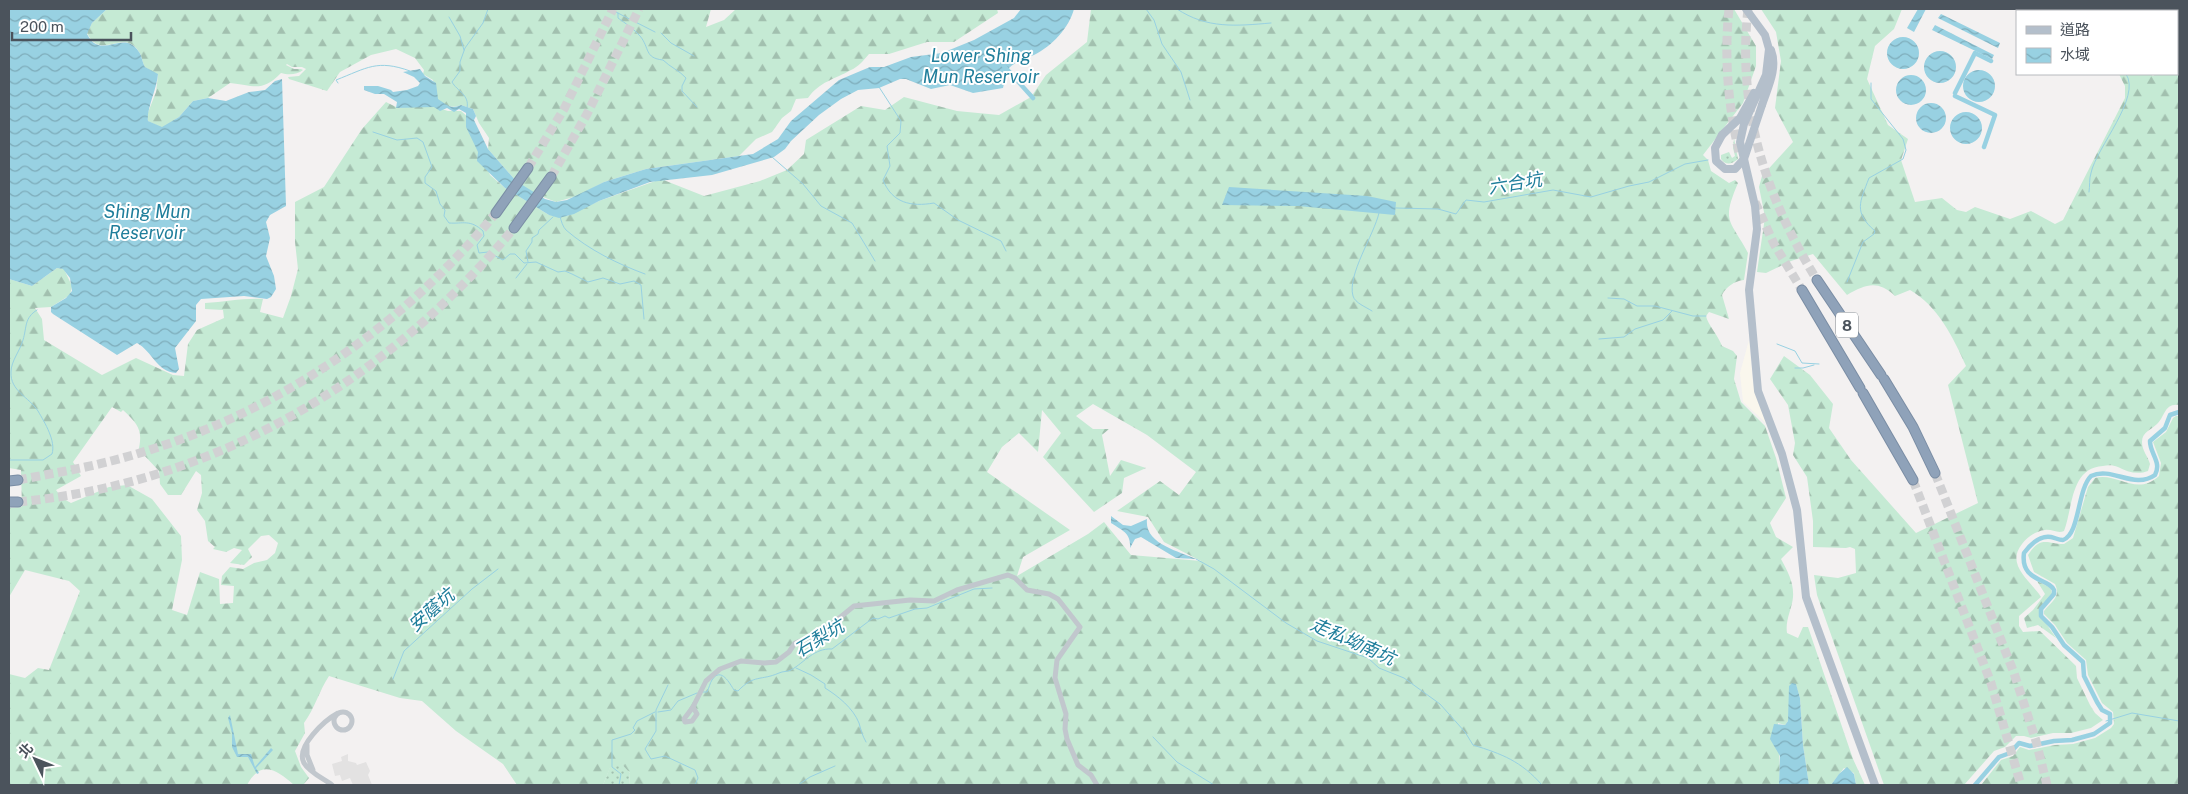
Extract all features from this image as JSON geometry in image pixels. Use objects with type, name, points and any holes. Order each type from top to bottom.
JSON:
[{"type":"highway","points":[[496,213],[528,168]]},
{"type":"highway","points":[[514,228],[551,177]]},
{"type":"highway","name":"8","points":[[1817,280],[1883,377],[1912,427],[1935,473]]},
{"type":"highway","name":"8","points":[[1802,290],[1913,480]]},
{"type":"main road","points":[[1746,9],[1765,35],[1774,59],[1774,66],[1744,159],[1735,169],[1725,169],[1716,161],[1716,148],[1722,135],[1740,118],[1766,75]]},
{"type":"main road","points":[[1768,42],[1769,60],[1766,75],[1744,124],[1740,142],[1755,206],[1757,228],[1749,290],[1758,391],[1782,454],[1797,510],[1806,597],[1875,785]]},
{"type":"street","points":[[693,707],[706,681],[720,669],[741,661],[776,662],[789,652],[795,643],[821,633],[854,606],[910,600],[934,601],[955,590],[1008,574],[1027,590],[1049,594],[1058,599],[1080,627],[1057,660],[1055,678],[1066,714],[1065,728],[1078,765],[1091,775],[1097,785]]},
{"type":"street","points":[[321,726],[328,724],[341,730],[347,729],[352,722],[351,716],[347,713],[338,714],[321,726],[303,751],[303,760],[307,766],[332,785]]},
{"type":"street","points":[[336,727],[334,721],[338,714]]},
{"type":"shaded area","points":[[1749,340],[1753,384],[1767,424],[1743,402],[1740,373]]},
{"type":"shaded area","points":[[348,754],[348,761],[357,765],[366,762],[370,771],[368,775],[372,785],[353,785],[350,778],[342,781],[340,775],[335,776],[332,764],[342,761],[341,757]]},
{"type":"green space","points":[[107,9],[711,9],[706,27],[724,20],[736,9],[997,9],[998,13],[954,42],[927,42],[889,54],[869,54],[856,67],[822,84],[808,98],[796,99],[791,111],[782,118],[772,132],[756,139],[739,156],[646,169],[604,182],[577,196],[556,202],[533,193],[516,181],[488,149],[489,138],[479,123],[473,109],[461,105],[449,106],[437,102],[433,80],[423,74],[424,70],[415,58],[396,49],[371,55],[340,72],[327,91],[289,79],[288,77],[299,76],[306,69],[292,67],[287,64],[294,69],[303,70],[292,74],[281,73],[263,85],[251,86],[230,83],[208,98],[193,101],[179,117],[162,128],[148,121],[147,115],[156,92],[158,75],[145,67],[140,54],[133,45],[120,43],[99,45],[87,33],[92,23]]},
{"type":"green space","points":[[1091,9],[1734,9],[1756,46],[1756,66],[1743,103],[1703,155],[1708,160],[1711,171],[1729,183],[1735,180],[1738,183],[1729,214],[1732,226],[1748,253],[1744,280],[1731,285],[1722,295],[1729,319],[1709,312],[1706,316],[1722,346],[1733,351],[1737,356],[1734,379],[1741,402],[1765,426],[1776,458],[1786,498],[1770,523],[1776,537],[1793,547],[1781,559],[1793,587],[1787,633],[1798,638],[1803,627],[1808,627],[1853,759],[1865,785],[1856,785],[1854,773],[1844,768],[1831,785],[1809,785],[1803,745],[1800,698],[1796,685],[1788,721],[1785,725],[1778,723],[1779,785],[629,785],[630,773],[619,761],[610,768],[603,785],[517,785],[503,764],[456,731],[422,701],[400,698],[329,676],[304,723],[305,733],[295,751],[301,767],[309,778],[303,785],[294,785],[275,772],[264,770],[252,777],[247,785],[9,785],[9,674],[25,678],[38,668],[49,670],[80,591],[69,581],[25,570],[9,597],[9,508],[22,507],[21,470],[9,468],[9,279],[32,286],[57,268],[64,269],[72,286],[70,295],[51,307],[35,308],[42,319],[44,340],[102,375],[136,358],[173,375],[184,376],[188,344],[197,330],[224,318],[223,310],[205,309],[205,303],[263,299],[260,312],[283,318],[298,269],[295,242],[295,202],[324,187],[362,129],[386,102],[398,108],[426,104],[448,111],[461,111],[468,117],[490,175],[505,188],[549,215],[567,216],[599,201],[661,179],[704,196],[760,181],[787,170],[804,154],[806,140],[861,106],[885,110],[904,97],[957,111],[999,115],[1031,97],[1046,75],[1087,42]],"holes":[[[1093,404],[1147,435],[1196,472],[1179,495],[1160,481],[1117,511],[1148,517],[1164,542],[1201,561],[1131,555],[1104,522],[1088,534],[1017,576],[1023,557],[1070,530],[987,472],[1002,447],[1019,433],[1038,452],[1042,410],[1061,433],[1043,457],[1094,512],[1122,493],[1124,478],[1146,468],[1121,460],[1110,476],[1102,435],[1109,429],[1093,429],[1076,416]],[[112,407],[121,412],[123,410],[137,425],[140,434],[138,453],[143,454],[159,471],[160,484],[168,495],[181,495],[196,471],[201,475],[202,493],[197,510],[205,521],[208,541],[215,547],[213,549],[226,552],[234,548],[242,550],[230,563],[244,565],[252,557],[248,549],[261,536],[269,535],[278,543],[275,553],[267,560],[254,563],[243,569],[230,567],[222,576],[221,585],[234,586],[233,603],[220,604],[219,579],[200,572],[187,615],[172,610],[182,560],[181,536],[152,499],[127,485],[109,487],[71,503],[62,498],[56,490],[81,476],[73,462]]]},
{"type":"green space","points":[[1761,9],[1902,9],[1894,29],[1875,46],[1867,79],[1888,125],[1908,139],[1901,160],[1915,202],[1942,198],[1957,210],[1966,212],[1975,207],[2010,219],[2031,211],[2055,224],[2063,220],[2125,98],[2125,86],[2120,75],[2178,75],[2179,68],[2179,405],[2170,406],[2160,421],[2142,439],[2142,445],[2150,464],[2148,471],[2133,472],[2110,465],[2092,468],[2084,474],[2074,491],[2064,531],[2045,530],[2032,535],[2022,544],[2016,559],[2021,572],[2041,597],[2019,616],[2019,626],[2023,632],[2040,631],[2076,666],[2077,678],[2090,705],[2103,720],[2091,728],[2071,733],[2053,733],[2031,738],[2016,736],[2005,747],[1994,751],[1964,785],[1884,785],[1817,595],[1814,575],[1838,578],[1856,573],[1855,549],[1850,547],[1813,547],[1813,521],[1807,477],[1793,455],[1795,443],[1788,405],[1770,379],[1784,356],[1810,375],[1833,404],[1829,428],[1851,460],[1916,533],[1978,503],[1948,385],[1966,366],[1950,333],[1937,313],[1910,290],[1895,296],[1883,288],[1872,285],[1860,288],[1847,295],[1813,254],[1791,261],[1766,273],[1757,272],[1765,217],[1759,187],[1762,176],[1793,142],[1775,108],[1781,61],[1776,32]]},
{"type":"green space","points":[[1734,138],[1738,159],[1727,163],[1721,159],[1721,155],[1729,152],[1732,158],[1735,156],[1733,148]]},
{"type":"green space","points":[[2176,416],[2179,416],[2179,785],[1981,785],[2001,760],[2013,756],[2020,747],[2029,750],[2073,744],[2095,738],[2114,724],[2113,712],[2102,703],[2088,675],[2086,660],[2067,643],[2055,625],[2044,614],[2044,611],[2056,596],[2057,588],[2055,584],[2034,572],[2028,555],[2041,543],[2064,544],[2073,538],[2088,487],[2095,478],[2111,478],[2127,483],[2143,484],[2151,482],[2159,476],[2161,463],[2153,442],[2166,432]]},
{"type":"green space","points":[[2037,581],[2051,588],[2052,594],[2040,608],[2039,613],[2056,638],[2038,625],[2027,628],[2024,618],[2033,610],[2045,594]]},
{"type":"green space","points":[[619,760],[630,773],[629,785],[603,785],[610,767]]},
{"type":"water","name":"Shing Mun Reservoir","points":[[9,9],[107,9],[92,23],[87,34],[93,42],[99,45],[127,43],[133,45],[140,54],[145,67],[158,74],[148,121],[162,127],[179,117],[193,101],[208,98],[226,101],[249,92],[265,90],[275,81],[282,79],[286,206],[270,215],[266,222],[270,238],[266,256],[274,276],[276,289],[271,297],[267,299],[244,296],[201,299],[196,305],[196,321],[175,348],[179,369],[176,373],[164,369],[137,343],[117,355],[53,314],[51,307],[66,298],[72,291],[70,278],[63,269],[57,268],[32,286],[9,279]]},
{"type":"water","name":"Lower Shing Mun Reservoir","points":[[1021,9],[1074,9],[1064,30],[1053,42],[1007,70],[1003,88],[973,93],[950,85],[931,89],[906,79],[900,79],[879,88],[858,90],[841,99],[819,115],[785,149],[774,157],[712,175],[650,182],[599,201],[574,214],[559,218],[549,215],[505,188],[477,161],[478,152],[466,127],[466,113],[459,109],[454,112],[447,108],[440,111],[434,107],[396,108],[397,102],[384,94],[375,94],[364,90],[364,86],[378,86],[393,92],[418,86],[420,83],[414,77],[403,72],[420,69],[425,76],[436,83],[438,99],[451,107],[461,105],[473,109],[476,116],[474,120],[488,149],[516,181],[545,199],[556,202],[567,200],[604,182],[646,169],[753,154],[778,139],[791,121],[839,80],[870,67],[884,67],[911,57],[942,53],[974,40],[1014,18]]},
{"type":"water","points":[[1918,9],[1926,9],[1914,32],[1907,28]]},
{"type":"water","points":[[1941,14],[2000,43],[1998,48],[1938,18]]},
{"type":"water","points":[[1935,25],[1994,55],[1992,59],[1932,30]]},
{"type":"water","points":[[1903,37],[1914,42],[1919,53],[1914,64],[1903,69],[1892,64],[1887,53],[1892,42]]},
{"type":"water","points":[[1940,51],[1951,56],[1956,67],[1951,78],[1940,83],[1929,78],[1924,67],[1929,56]]},
{"type":"water","points":[[1979,70],[1990,75],[1995,86],[1990,97],[1979,102],[1968,97],[1963,86],[1968,75]]},
{"type":"water","points":[[1911,75],[1922,79],[1926,90],[1922,101],[1911,105],[1900,101],[1896,90],[1900,79]]},
{"type":"water","points":[[1931,103],[1942,107],[1946,118],[1942,129],[1931,133],[1920,129],[1916,118],[1920,107]]},
{"type":"water","points":[[1966,112],[1977,117],[1982,128],[1977,139],[1966,144],[1955,139],[1950,128],[1955,117]]},
{"type":"water","points":[[1229,187],[1367,196],[1396,202],[1395,215],[1298,206],[1222,205]]},
{"type":"water","points":[[1111,516],[1123,525],[1131,526],[1147,519],[1151,535],[1157,541],[1196,559],[1176,558],[1141,537],[1135,539],[1130,548],[1128,536],[1123,530],[1111,523]]},
{"type":"water","points":[[1792,683],[1796,684],[1800,698],[1803,745],[1809,785],[1779,785],[1780,756],[1770,739],[1774,724],[1785,725],[1788,721],[1789,686]]},
{"type":"water","points":[[230,715],[238,754],[251,754],[255,767],[271,748],[273,750],[256,768],[259,773],[257,774],[248,757],[237,757],[232,747],[232,733],[228,718]]},
{"type":"water","points":[[1847,767],[1854,774],[1856,785],[1831,785],[1839,774]]},
{"type":"waterway","points":[[467,108],[465,96],[452,82],[460,71],[460,62],[465,48],[483,23],[488,9]]},
{"type":"waterway","points":[[610,9],[655,32]]},
{"type":"waterway","points":[[1146,9],[1154,20],[1162,44],[1181,72],[1190,100]]},
{"type":"waterway","points":[[1177,9],[1199,20],[1222,25],[1271,23]]},
{"type":"waterway","points":[[618,13],[618,18],[640,36],[650,55],[663,60],[686,78],[682,91],[697,107]]},
{"type":"waterway","points":[[449,17],[460,36],[464,50]]},
{"type":"waterway","points":[[661,33],[671,43],[694,56]]},
{"type":"waterway","points":[[1955,93],[1975,53],[1991,61]]},
{"type":"waterway","points":[[338,83],[336,80],[372,66],[399,67],[410,71]]},
{"type":"waterway","points":[[1004,66],[1033,98]]},
{"type":"waterway","points":[[2089,192],[2090,175],[2128,96],[2129,84],[2126,75]]},
{"type":"waterway","points":[[1847,282],[1863,242],[1874,234],[1875,231],[1864,218],[1860,206],[1869,178],[1903,159],[1906,150],[1903,139],[1871,99],[1871,83]]},
{"type":"waterway","points":[[879,87],[901,121],[900,133],[887,146],[890,166],[883,180],[887,188],[903,202],[910,204],[934,203],[958,220],[1001,241],[1006,251]]},
{"type":"waterway","points":[[1955,96],[1995,115],[1984,147]]},
{"type":"waterway","points":[[373,132],[397,140],[417,138],[423,142],[432,167],[425,177],[425,183],[436,191],[440,204],[445,210],[444,216],[449,223],[470,223],[483,231],[484,236],[477,245],[479,253],[488,252],[503,260],[510,254],[515,254],[524,263],[536,262],[558,272],[565,271],[588,282],[603,278],[620,284],[634,281],[641,285],[644,319]]},
{"type":"waterway","points":[[772,157],[803,184],[821,206],[852,223],[875,261]]},
{"type":"waterway","name":"六合坑","points":[[1396,208],[1438,209],[1456,214],[1466,200],[1484,202],[1553,190],[1591,197],[1649,182],[1685,164],[1708,160]]},
{"type":"waterway","points":[[1372,311],[1356,301],[1353,296],[1352,287],[1357,266],[1379,213]]},
{"type":"waterway","points":[[560,216],[566,230],[584,244],[614,261],[645,274]]},
{"type":"waterway","points":[[528,262],[526,251],[532,242],[532,238],[553,217]]},
{"type":"waterway","points":[[516,278],[527,264]]},
{"type":"waterway","points":[[1608,298],[1624,299],[1637,306],[1655,306],[1693,316],[1706,316]]},
{"type":"waterway","points":[[9,460],[43,460],[52,454],[53,449],[44,421],[34,406],[17,389],[11,372],[12,364],[22,344],[28,320],[37,310]]},
{"type":"waterway","points":[[1599,339],[1624,337],[1635,329],[1663,320],[1672,311]]},
{"type":"waterway","points":[[1777,344],[1795,351],[1802,363],[1819,364]]},
{"type":"waterway","points":[[1795,368],[1814,365]]},
{"type":"waterway","points":[[1975,785],[1999,757],[2010,753],[2019,743],[2030,746],[2054,741],[2072,740],[2094,734],[2110,723],[2110,714],[2102,710],[2084,676],[2083,662],[2064,645],[2052,627],[2041,616],[2041,609],[2054,594],[2054,590],[2047,583],[2030,574],[2026,569],[2024,553],[2039,539],[2051,537],[2063,540],[2069,536],[2076,521],[2083,491],[2091,476],[2107,474],[2139,480],[2155,475],[2157,466],[2150,441],[2165,428],[2170,415],[2179,412]]},
{"type":"waterway","name":"走私坳南坑","points":[[1196,559],[1214,569],[1286,623],[1317,641],[1368,658],[1379,668],[1404,678],[1440,704],[1465,732],[1473,745],[1519,764],[1542,785]]},
{"type":"waterway","name":"安蔭坑","points":[[393,679],[404,651],[472,589],[498,569]]},
{"type":"waterway","name":"石梨坑","points":[[703,692],[707,692],[715,676],[722,675],[734,690],[738,691],[753,680],[791,670],[815,653],[832,649],[873,618],[878,619],[885,616],[889,618],[915,609],[927,608],[974,589],[992,588]]},
{"type":"waterway","points":[[796,668],[825,684],[825,688],[849,707],[859,723],[866,742]]},
{"type":"waterway","points":[[668,685],[656,710],[656,731],[645,749],[651,759],[665,756],[695,770],[698,778],[695,785]]},
{"type":"waterway","points":[[658,712],[671,710],[678,701],[697,693]]},
{"type":"waterway","points":[[619,785],[621,774],[612,767],[612,740],[631,734],[635,730],[633,728],[637,721],[655,712]]},
{"type":"waterway","points":[[2106,721],[2132,713],[2179,721]]},
{"type":"waterway","points":[[1153,737],[1177,762],[1214,785]]},
{"type":"waterway","points":[[798,785],[810,777],[835,766]]},
{"type":"tunnel","points":[[528,168],[564,109],[613,9]]},
{"type":"tunnel","points":[[551,177],[587,114],[639,9]]},
{"type":"tunnel","points":[[1729,9],[1728,81],[1732,117],[1739,152]]},
{"type":"tunnel","points":[[1748,9],[1747,81],[1751,116],[1759,150],[1769,183],[1783,216],[1817,280]]},
{"type":"tunnel","points":[[1755,202],[1774,244],[1802,290]]},
{"type":"tunnel","points":[[18,480],[99,464],[167,444],[222,423],[274,397],[323,368],[371,334],[415,297],[457,257],[496,213]]},
{"type":"tunnel","points":[[18,502],[91,491],[162,473],[229,447],[293,415],[354,376],[411,332],[465,283],[514,228]]},
{"type":"tunnel","points":[[1935,473],[2014,673],[2036,741],[2047,785]]},
{"type":"tunnel","points":[[1913,480],[1991,683],[2021,785]]}]
